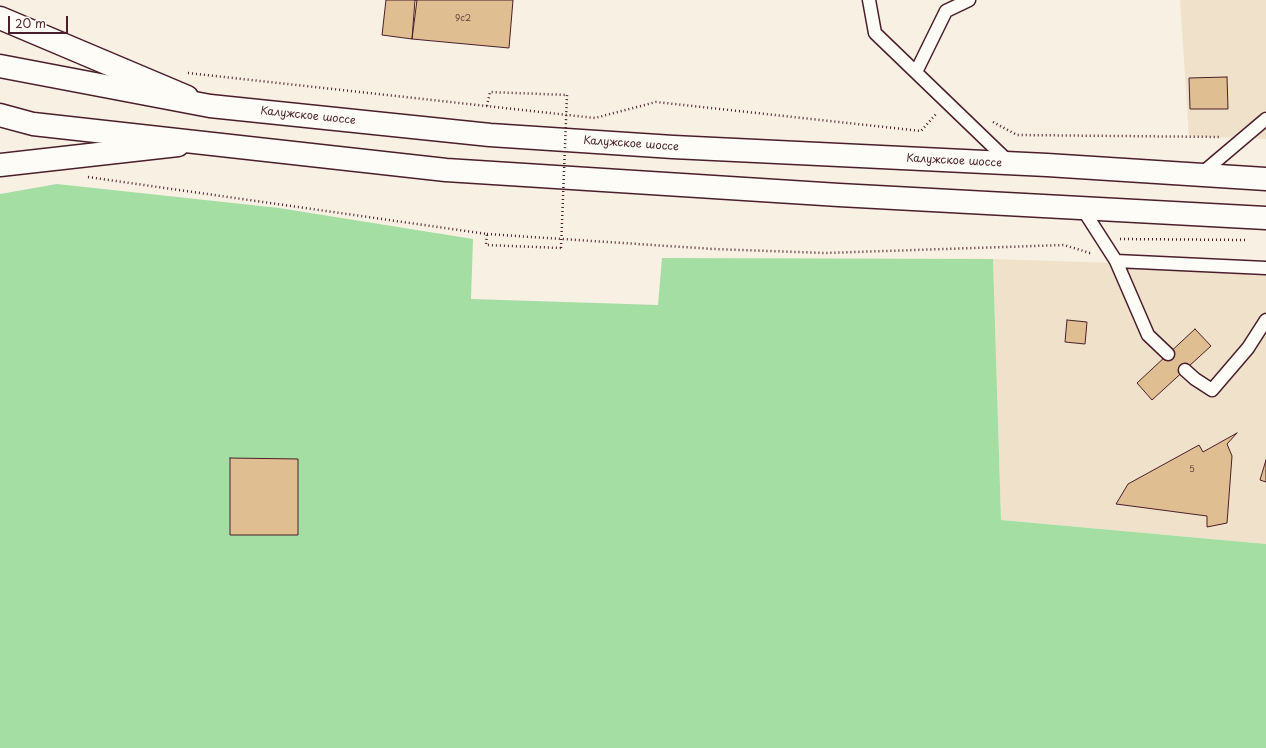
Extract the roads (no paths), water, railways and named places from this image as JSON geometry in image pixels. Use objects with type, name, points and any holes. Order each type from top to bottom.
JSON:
[{"type":"main road","points":[[0,18],[210,106]]},
{"type":"main road","name":"Калужское шоссе","points":[[0,66],[210,106],[490,135],[673,147],[1201,174],[1266,179]]},
{"type":"main road","points":[[0,115],[33,124],[446,170],[840,195],[1266,218]]},
{"type":"main road","points":[[0,165],[200,142]]},
{"type":"lane","points":[[870,0],[875,33],[1011,164]]},
{"type":"lane","points":[[916,72],[946,11],[969,0]]},
{"type":"lane","points":[[1201,174],[1266,119]]},
{"type":"lane","points":[[1082,208],[1116,261],[1148,335],[1168,354]]},
{"type":"lane","points":[[1116,261],[1266,268]]},
{"type":"lane","points":[[1185,370],[1195,379],[1212,390],[1248,348],[1266,320]]}]
